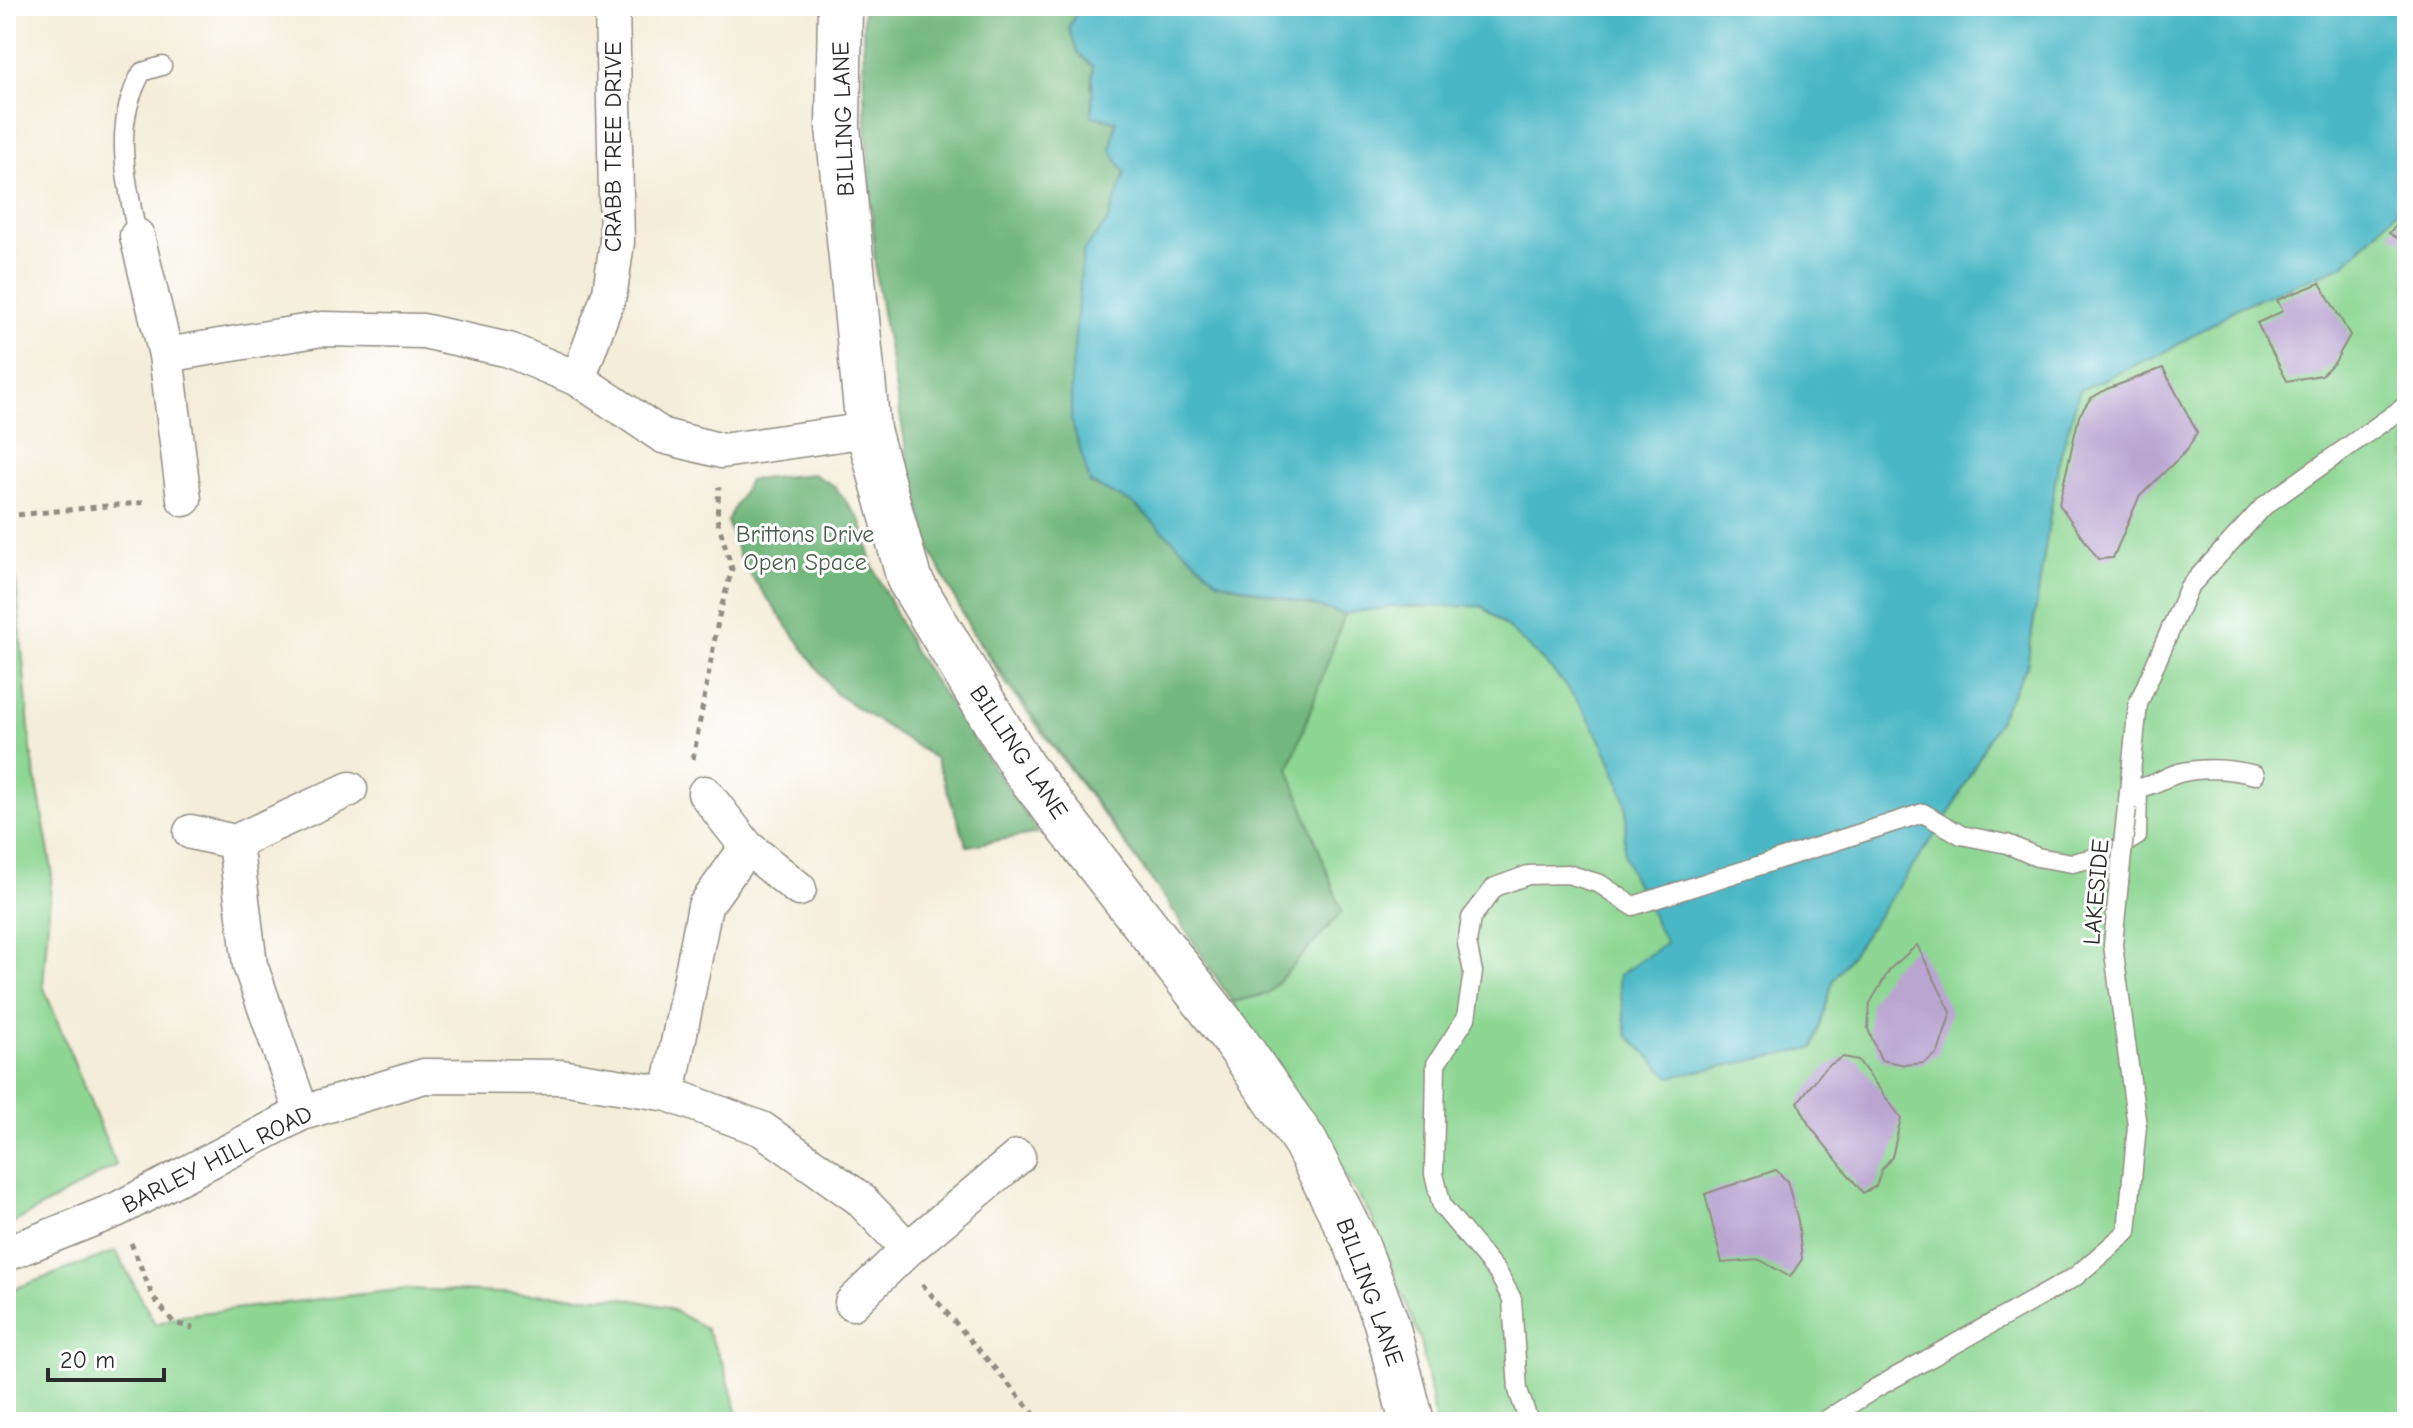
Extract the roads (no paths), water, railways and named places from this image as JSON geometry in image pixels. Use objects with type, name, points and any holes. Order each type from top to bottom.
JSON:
[{"type":"street","name":"CRABB TREE DRIVE","points":[[578,379],[610,292],[617,242],[612,6]]},
{"type":"street","name":"BILLING LANE","points":[[840,6],[838,127],[868,430],[909,579],[1023,768],[1234,1039],[1305,1142],[1356,1243],[1386,1322],[1412,1422]]},
{"type":"street","points":[[137,236],[166,355],[184,499]]},
{"type":"street","points":[[166,355],[322,329],[423,331],[509,350],[578,379],[663,436],[722,451],[868,430]]},
{"type":"street","points":[[191,832],[235,842],[350,789]]},
{"type":"street","points":[[705,793],[747,847],[799,889]]},
{"type":"street","points":[[235,842],[250,965],[302,1113]]},
{"type":"street","points":[[668,1094],[705,906],[747,847]]},
{"type":"street","name":"BARLEY HILL ROAD","points":[[6,1254],[118,1209],[302,1113],[424,1076],[561,1077],[668,1094],[762,1129],[859,1198],[908,1249]]},
{"type":"street","points":[[852,1303],[908,1249],[1018,1157]]},
{"type":"lane","points":[[137,236],[122,144],[129,95],[142,72],[162,66]]},
{"type":"lane","name":"LAKESIDE","points":[[1823,1422],[1876,1388],[2075,1277],[2127,1232],[2137,1126],[2113,945],[2138,704],[2189,587],[2264,506],[2407,405]]},
{"type":"lane","points":[[1529,1422],[1518,1390],[1512,1299],[1498,1273],[1442,1206],[1434,1174],[1436,1064],[1466,1018],[1473,972],[1467,943],[1471,918],[1495,887],[1528,875],[1568,874],[1600,884],[1633,906],[1923,813],[1961,835],[2007,844],[2037,857],[2072,863],[2107,855],[2137,836],[2138,788],[2160,784],[2179,773],[2228,768],[2255,775]]},
{"type":"water","points":[[1080,6],[2407,6],[2407,201],[2344,265],[2241,306],[2169,350],[2080,390],[2058,464],[2027,666],[1948,816],[1833,981],[1814,1048],[1670,1077],[1627,1035],[1618,976],[1666,943],[1626,860],[1625,800],[1601,740],[1570,691],[1551,670],[1482,606],[1390,607],[1345,614],[1218,581],[1134,504],[1090,483],[1071,419],[1071,382],[1083,251],[1108,221],[1125,173],[1111,150],[1116,121],[1092,116],[1093,67],[1077,51],[1069,27]]},
{"type":"park label","name":"Brittons Drive Open Space","points":[[805,548]]}]
